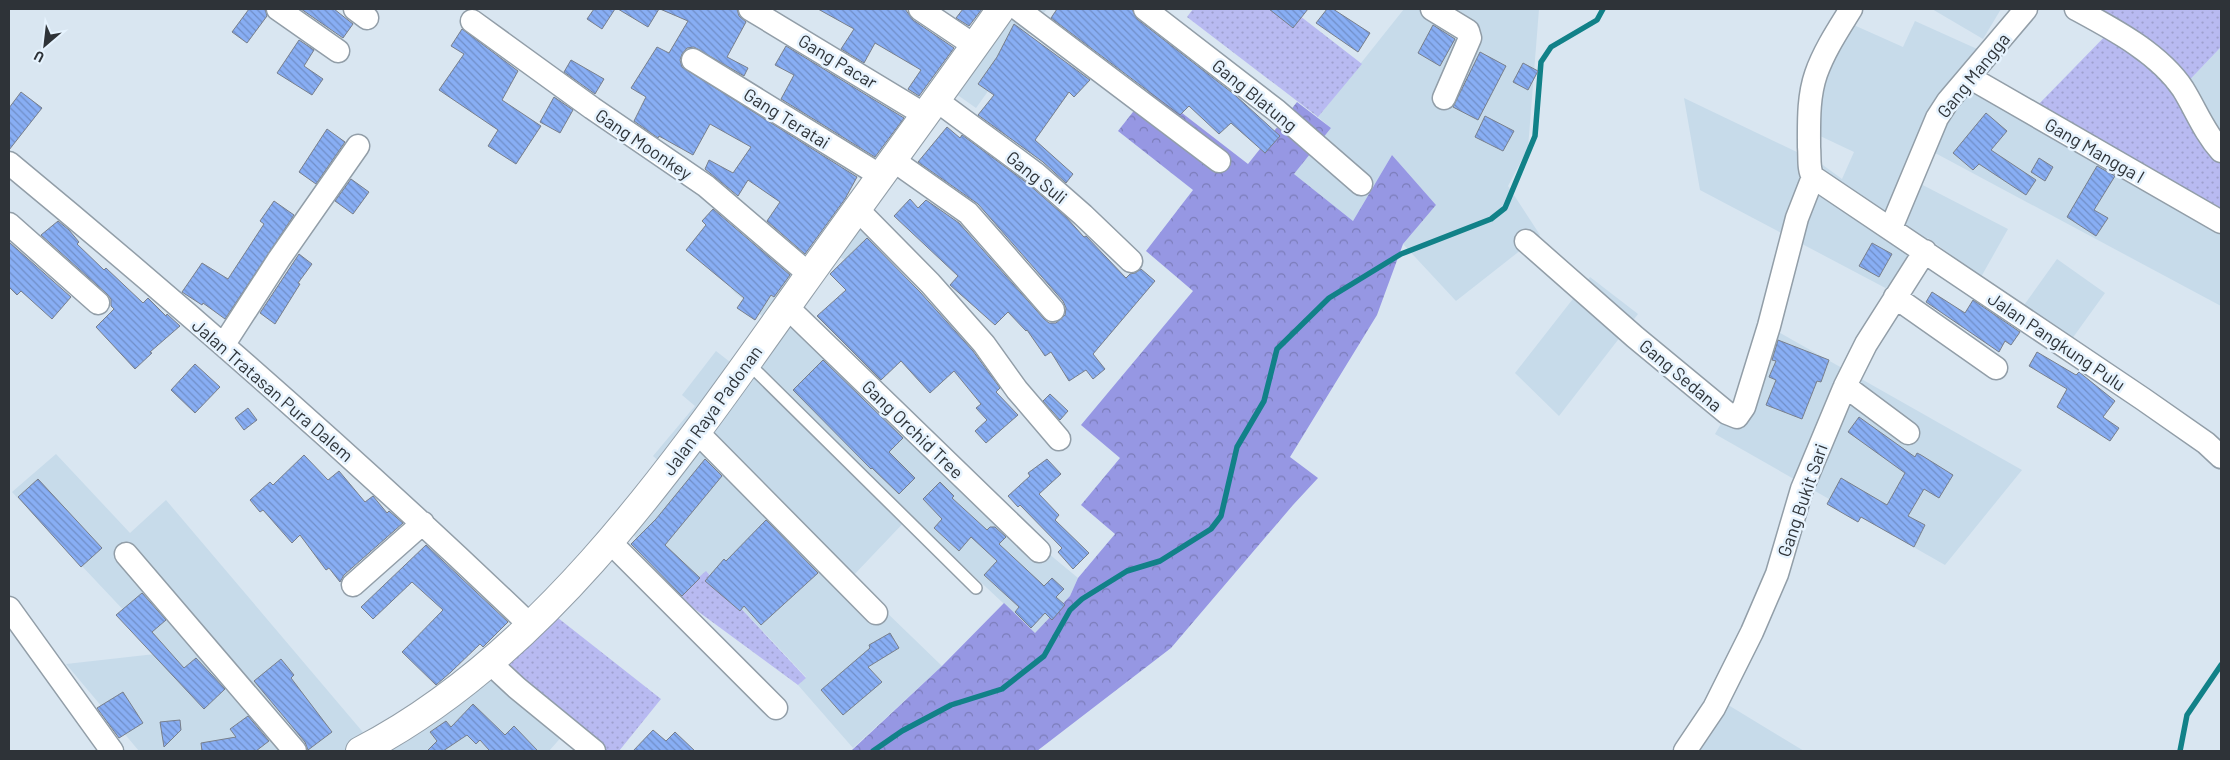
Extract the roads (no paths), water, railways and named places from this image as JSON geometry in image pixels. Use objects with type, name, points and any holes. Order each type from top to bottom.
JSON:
[{"type":"main road","name":"Jalan Raya Padonan","points":[[360,751],[438,706],[558,598],[609,541],[661,480],[697,432],[1001,9]]},
{"type":"street","points":[[278,9],[338,51]]},
{"type":"street","name":"Gang Pacar","points":[[750,9],[930,108]]},
{"type":"street","points":[[920,9],[975,46]]},
{"type":"street","points":[[1018,9],[1219,160]]},
{"type":"street","name":"Gang Blatung","points":[[1145,9],[1269,105],[1361,184]]},
{"type":"street","points":[[1432,9],[1470,34],[1470,38],[1444,98]]},
{"type":"street","points":[[1813,177],[1810,172],[1810,99],[1816,75],[1826,50],[1851,9]]},
{"type":"street","name":"Gang Mangga","points":[[1891,228],[1937,118],[1948,101],[2026,9]]},
{"type":"street","points":[[2076,9],[2102,23],[2144,52],[2168,72],[2182,89],[2204,128],[2221,151]]},
{"type":"street","name":"Gang Moonkey","points":[[472,21],[592,108],[706,186],[810,275]]},
{"type":"street","name":"Gang Teratai","points":[[693,60],[968,213],[1053,310]]},
{"type":"street","name":"Gang Mangga I","points":[[1969,77],[2221,222]]},
{"type":"street","name":"Gang Suli","points":[[930,108],[1036,173],[1131,261]]},
{"type":"street","points":[[224,344],[279,259],[358,146]]},
{"type":"street","name":"Jalan Tratasan Pura Dalem","points":[[9,163],[224,344],[423,522],[530,625]]},
{"type":"street","name":"Jalan Pangkung Pulu","points":[[1813,177],[2143,399],[2206,443],[2221,457]]},
{"type":"street","name":"Gang Sedana","points":[[1526,240],[1635,337],[1727,413],[1737,417],[1744,407],[1769,326],[1797,218],[1813,177]]},
{"type":"street","points":[[857,208],[930,283],[984,344],[1017,390],[1059,440]]},
{"type":"street","points":[[9,224],[98,303]]},
{"type":"street","name":"Gang Bukit Sari","points":[[1685,751],[1714,708],[1763,607],[1777,574],[1802,488],[1845,386],[1866,344],[1925,251]]},
{"type":"street","points":[[1895,297],[1996,368]]},
{"type":"street","name":"Gang Orchid Tree","points":[[787,307],[1039,551]]},
{"type":"street","points":[[1845,386],[1908,433]]},
{"type":"street","points":[[697,432],[876,613]]},
{"type":"street","points":[[354,585],[423,522]]},
{"type":"street","points":[[609,541],[776,708]]},
{"type":"street","points":[[126,554],[294,751]]},
{"type":"street","points":[[9,608],[112,751]]},
{"type":"street","points":[[489,662],[517,688],[594,751]]},
{"type":"lane","points":[[747,362],[976,588]]},
{"type":"waterway","points":[[873,751],[902,731],[951,705],[1002,689],[1044,656],[1070,610],[1082,599],[1127,571],[1160,561],[1211,529],[1221,516],[1237,447],[1264,401],[1277,349],[1329,298],[1401,254],[1491,219],[1505,208],[1535,136],[1541,62],[1551,47],[1597,20],[1603,9]]},
{"type":"waterway","points":[[2180,751],[2187,715],[2221,665]]}]
